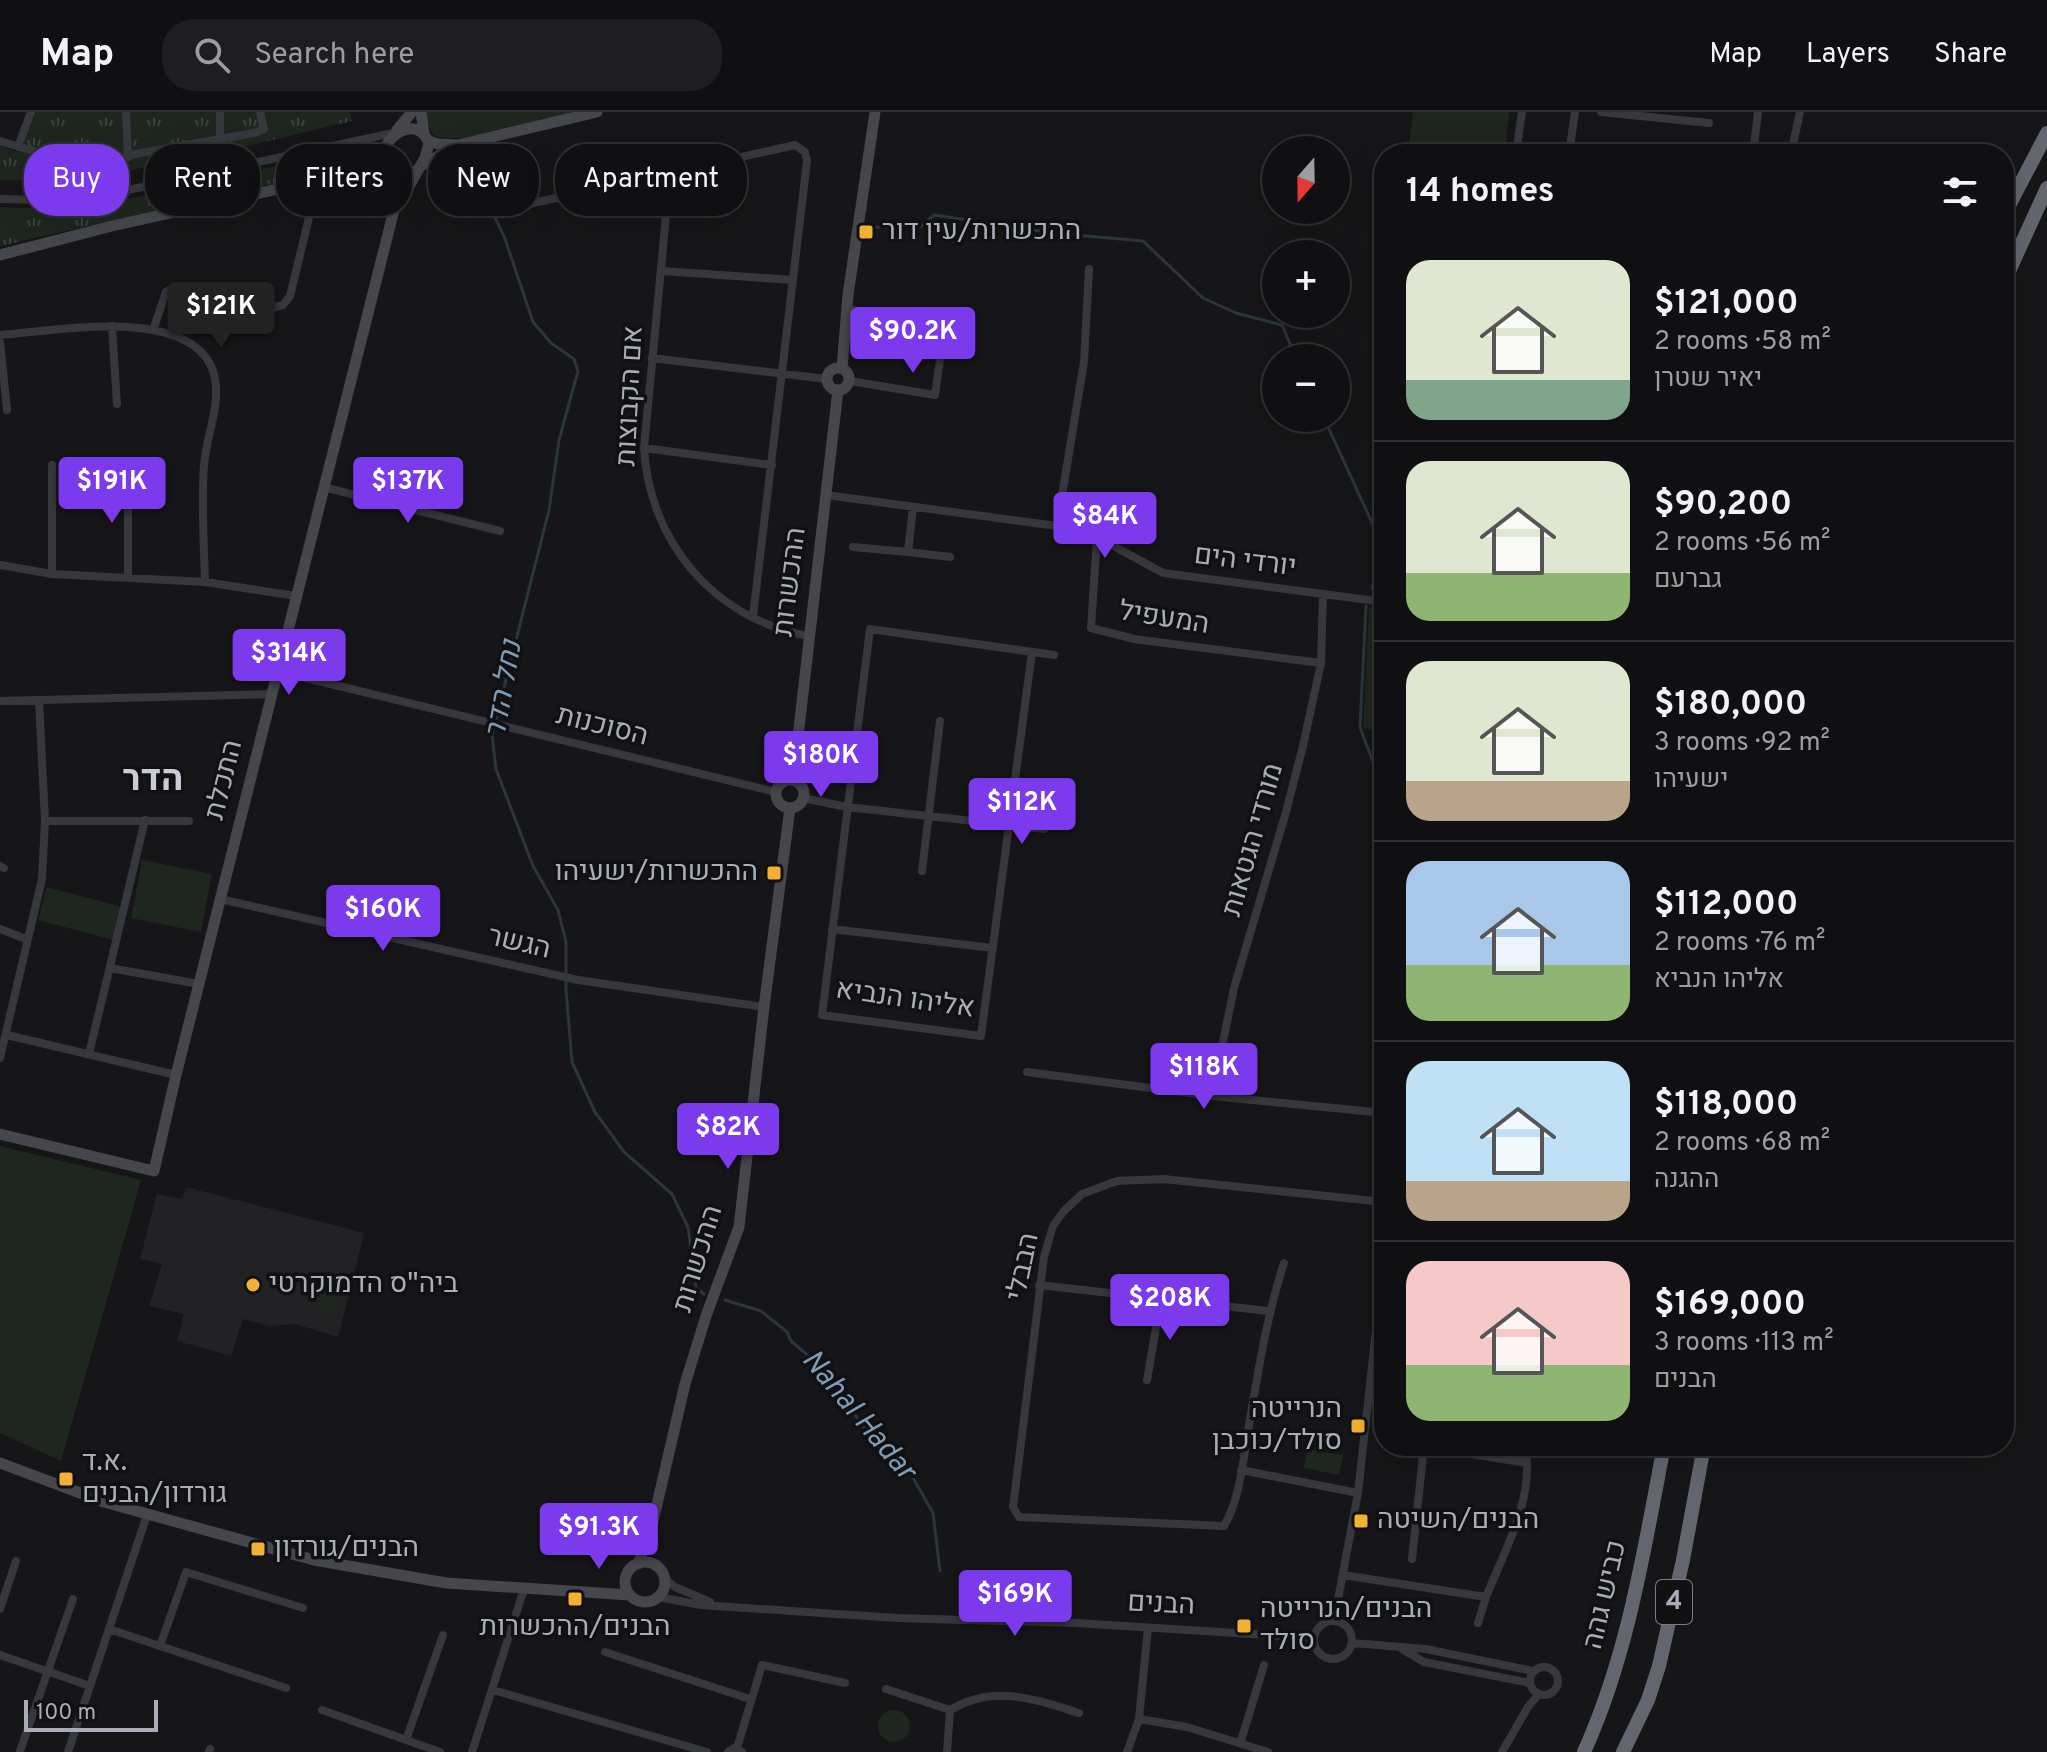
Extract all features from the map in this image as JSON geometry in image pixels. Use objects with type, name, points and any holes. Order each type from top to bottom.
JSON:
[{"type":"highway","points":[[2014,196],[2047,133]]},
{"type":"highway","points":[[2014,260],[2047,188]]},
{"type":"highway","name":"כביש גהה","points":[[1584,1752],[1597,1722],[1635,1596],[1662,1456]]},
{"type":"highway","name":"4","points":[[1623,1752],[1648,1700],[1659,1666],[1702,1456]]},
{"type":"street","points":[[18,147],[31,112]]},
{"type":"street","points":[[126,112],[127,144]]},
{"type":"street","points":[[220,112],[220,139]]},
{"type":"street","points":[[129,157],[254,133],[264,129],[260,112]]},
{"type":"street","points":[[388,144],[412,112]]},
{"type":"street","points":[[418,168],[427,153],[421,112]]},
{"type":"street","points":[[462,144],[597,112]]},
{"type":"street","points":[[842,368],[847,309],[875,112]]},
{"type":"street","points":[[1517,144],[1522,112]]},
{"type":"street","points":[[1570,144],[1575,112]]},
{"type":"street","points":[[1601,112],[1709,123]]},
{"type":"street","points":[[1754,144],[1758,112]]},
{"type":"street","points":[[1793,144],[1800,112]]},
{"type":"street","points":[[0,199],[44,200],[105,195],[414,128],[438,144]]},
{"type":"street","points":[[0,141],[24,148]]},
{"type":"street","points":[[346,143],[356,144]]},
{"type":"street","points":[[747,156],[795,145],[805,152],[807,161],[753,616]]},
{"type":"street","points":[[412,172],[428,162]]},
{"type":"street","name":"התכלת","points":[[412,179],[418,168]]},
{"type":"street","points":[[0,255],[112,226],[276,191]]},
{"type":"street","points":[[153,330],[166,292],[177,286],[275,307],[283,305],[290,296],[309,216]]},
{"type":"street","name":"התכלת","points":[[0,1134],[154,1171],[392,216]]},
{"type":"street","name":"אם הקבוצות","points":[[666,216],[644,448],[656,512],[679,554],[693,573],[714,592],[753,616],[790,633],[809,636]]},
{"type":"street","points":[[1057,526],[1084,362],[1089,269]]},
{"type":"street","points":[[662,271],[793,280]]},
{"type":"street","points":[[847,309],[945,325],[935,395],[850,381]]},
{"type":"street","points":[[112,326],[117,404]]},
{"type":"street","points":[[0,335],[112,326],[153,330],[187,339],[200,349],[215,376],[216,392],[204,465],[205,582]]},
{"type":"street","points":[[0,342],[7,410]]},
{"type":"street","points":[[652,358],[827,379]]},
{"type":"street","points":[[842,368],[849,374],[850,381],[845,388],[838,390],[829,386],[827,379],[833,369],[842,368]]},
{"type":"street","name":"ההכשרות","points":[[793,780],[838,390]]},
{"type":"street","points":[[644,448],[772,465]]},
{"type":"street","points":[[52,465],[52,574]]},
{"type":"street","points":[[128,473],[128,576]]},
{"type":"street","points":[[323,487],[500,531]]},
{"type":"street","name":"יורדי הים","points":[[826,495],[1057,526],[1097,537],[1163,573],[1374,601]]},
{"type":"street","points":[[908,552],[913,508]]},
{"type":"street","name":"המעפיל","points":[[1097,537],[1091,628],[1134,639],[1321,663]]},
{"type":"street","points":[[853,547],[950,557]]},
{"type":"street","points":[[0,565],[52,574],[205,582],[296,596]]},
{"type":"street","name":"מורדי הגטאות","points":[[1212,1096],[1234,988],[1286,812],[1321,663],[1323,594]]},
{"type":"street","name":"אליהו הנביא","points":[[870,629],[1032,652],[981,1036],[822,1015],[870,629]]},
{"type":"street","points":[[1032,652],[1054,655]]},
{"type":"street","name":"הסוכנות","points":[[277,671],[776,792]]},
{"type":"street","points":[[0,701],[271,694]]},
{"type":"street","points":[[0,1058],[40,889],[45,821],[39,700]]},
{"type":"street","points":[[922,871],[940,721]]},
{"type":"street","points":[[793,780],[803,789],[803,798],[799,805],[790,808],[781,805],[776,792],[780,784],[793,780]]},
{"type":"street","points":[[803,798],[847,807],[1044,829]]},
{"type":"street","name":"ההכשרות","points":[[638,1564],[651,1530],[685,1384],[739,1227],[790,808]]},
{"type":"street","points":[[89,1054],[145,820]]},
{"type":"street","points":[[45,821],[189,821]]},
{"type":"street","name":"הגשר","points":[[220,899],[578,980],[764,1007]]},
{"type":"street","points":[[0,929],[26,939]]},
{"type":"street","points":[[832,929],[993,948]]},
{"type":"street","points":[[110,968],[199,984]]},
{"type":"street","points":[[7,1035],[176,1075]]},
{"type":"street","points":[[1027,1072],[1212,1096],[1374,1112]]},
{"type":"street","name":"הבבלי","points":[[1241,1470],[1230,1516],[1224,1526],[1019,1517],[1013,1507],[1039,1285],[1053,1226],[1082,1194],[1117,1181],[1163,1179],[1374,1201]]},
{"type":"street","points":[[1284,1263],[1268,1311],[1241,1470],[1358,1493]]},
{"type":"street","points":[[1039,1285],[1268,1311]]},
{"type":"street","points":[[1147,1380],[1161,1299]]},
{"type":"street","points":[[1334,1621],[1358,1493],[1374,1355]]},
{"type":"street","points":[[1412,1559],[1423,1456]]},
{"type":"street","points":[[1485,1456],[1527,1463]]},
{"type":"street","points":[[1478,1623],[1520,1513],[1528,1477],[1526,1456]]},
{"type":"street","points":[[0,1463],[104,1502],[314,1560],[446,1583],[630,1595],[642,1602],[658,1597],[664,1589],[665,1579],[655,1565],[638,1564],[630,1570],[626,1579],[630,1595]]},
{"type":"street","points":[[68,1752],[147,1515]]},
{"type":"street","name":"ההכשרות","points":[[651,1530],[655,1565]]},
{"type":"street","points":[[0,1609],[16,1561]]},
{"type":"street","points":[[160,1646],[186,1572],[303,1608]]},
{"type":"street","points":[[1343,1575],[1486,1597]]},
{"type":"street","points":[[583,1593],[626,1579]]},
{"type":"street","name":"הבנים","points":[[665,1579],[691,1595],[718,1605]]},
{"type":"street","points":[[472,1752],[524,1589]]},
{"type":"street","name":"הבנים","points":[[658,1597],[718,1605],[882,1617],[1314,1638]]},
{"type":"street","points":[[20,1751],[73,1599]]},
{"type":"street","points":[[1334,1621],[1350,1630],[1352,1643],[1346,1654],[1334,1659],[1321,1655],[1314,1638],[1318,1627],[1334,1621]]},
{"type":"street","points":[[1127,1752],[1139,1719],[1148,1628]]},
{"type":"street","points":[[109,1629],[286,1688]]},
{"type":"street","points":[[406,1740],[443,1635]]},
{"type":"street","points":[[1352,1643],[1426,1649],[1533,1671],[1542,1666],[1551,1668],[1559,1680],[1553,1692],[1539,1694],[1502,1752]]},
{"type":"street","points":[[1402,1649],[1424,1662],[1530,1683],[1539,1694]]},
{"type":"street","points":[[605,1652],[750,1699]]},
{"type":"street","points":[[0,1655],[90,1686]]},
{"type":"street","points":[[736,1751],[762,1665],[845,1683]]},
{"type":"street","points":[[1241,1741],[1264,1665]]},
{"type":"street","points":[[1530,1683],[1533,1671]]},
{"type":"street","points":[[886,1689],[950,1710],[968,1699],[984,1695],[1030,1697],[1079,1713]]},
{"type":"street","points":[[493,1690],[707,1752]]},
{"type":"street","points":[[322,1710],[440,1752]]},
{"type":"street","points":[[947,1752],[950,1710]]},
{"type":"street","points":[[1139,1719],[1187,1727],[1241,1741],[1268,1752]]},
{"type":"shaded area","name":"ביה\"ס הדמוקרטי","points":[[186,1187],[364,1233],[338,1337],[295,1324],[271,1326],[243,1319],[231,1356],[177,1341],[184,1314],[149,1306],[162,1264],[140,1259],[157,1194],[182,1199]]},
{"type":"green space","points":[[36,112],[350,112],[352,121],[255,144],[145,144],[145,168],[129,171],[129,144],[24,144],[24,179],[0,180],[0,146],[20,153]]},
{"type":"green space","points":[[426,112],[575,112],[481,135],[445,138],[432,133]]},
{"type":"green space","points":[[1413,112],[1509,112],[1506,144],[1409,144]]},
{"type":"green space","points":[[276,166],[276,183],[260,187],[260,170]]},
{"type":"green space","points":[[145,195],[145,213],[0,246],[0,207],[24,207],[24,216],[129,216],[129,198]]},
{"type":"green space","points":[[1369,607],[1374,607],[1374,730],[1363,728]]},
{"type":"green space","points":[[142,860],[212,874],[201,932],[131,918]]},
{"type":"green space","points":[[47,887],[122,907],[113,940],[38,920]]},
{"type":"green space","points":[[0,1146],[141,1180],[61,1461],[0,1433]]},
{"type":"green space","points":[[323,1281],[341,1286],[334,1317],[316,1313]]},
{"type":"green space","points":[[1307,1449],[1343,1455],[1339,1475],[1304,1468]]},
{"type":"green space","points":[[894,1710],[906,1714],[910,1726],[906,1738],[894,1742],[882,1738],[878,1726],[882,1714]]},
{"type":"waterway","points":[[876,227],[920,227],[934,215],[1054,233]]},
{"type":"waterway","name":"נחל הדר","points":[[494,216],[533,322],[551,343],[574,359],[578,371],[559,440],[549,510],[492,735],[496,769],[533,866],[558,910],[566,942],[572,1062],[595,1112],[624,1152],[672,1194],[688,1227],[696,1288],[704,1294]]},
{"type":"waterway","points":[[1064,234],[1143,241],[1203,298],[1236,313],[1282,325],[1290,344]]},
{"type":"waterway","points":[[1330,432],[1374,527]]},
{"type":"waterway","points":[[1372,588],[1374,580]]},
{"type":"waterway","points":[[1366,606],[1360,727],[1374,765]]},
{"type":"waterway","name":"Nahal Hadar","points":[[725,1300],[761,1311],[787,1332],[791,1341],[818,1364],[871,1437],[908,1469],[933,1513],[940,1571]]},
{"type":"place","name":"ההכשרות/עין דור","points":[[866,232]]},
{"type":"place","name":"ההכשרות/ישעיהו","points":[[774,873]]},
{"type":"place","name":"ביה\"ס הדמוקרטי","points":[[253,1285]]},
{"type":"place","name":"הנרייטה סולד/כוכבן","points":[[1358,1426]]},
{"type":"place","name":"א.ד. גורדון/הבנים","points":[[66,1479]]},
{"type":"place","name":"הבנים/השיטה","points":[[1361,1521]]},
{"type":"place","name":"הבנים/גורדון","points":[[258,1549]]},
{"type":"place","name":"הבנים/ההכשרות","points":[[575,1599]]},
{"type":"place","name":"הבנים/הנרייטה סולד","points":[[1244,1626]]},
{"type":"district","name":"הדר","points":[[153,781]]}]
